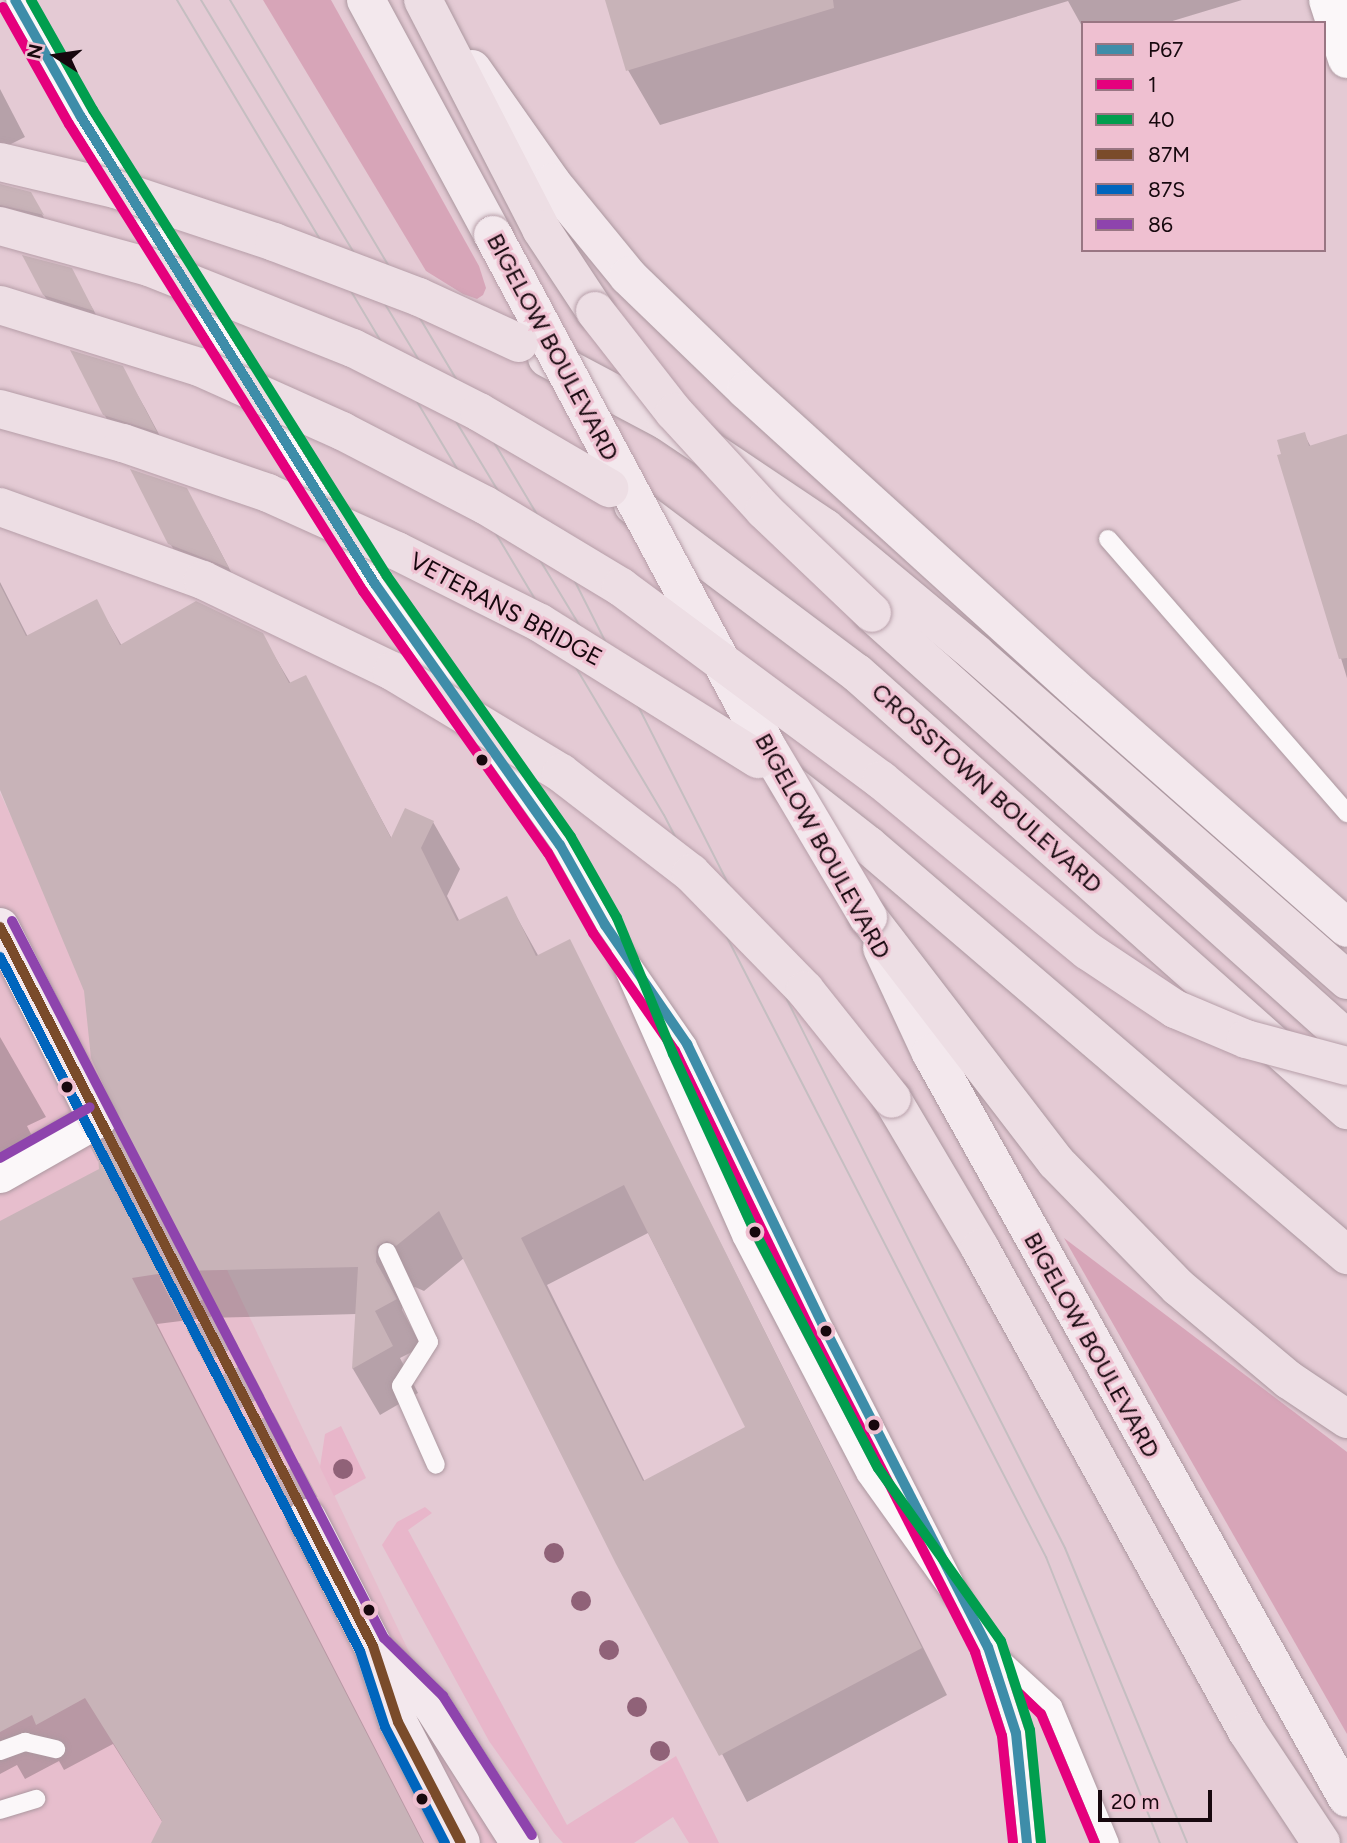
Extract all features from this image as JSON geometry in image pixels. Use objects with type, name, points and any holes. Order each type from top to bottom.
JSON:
[{"type":"highway","points":[[423,0],[541,229],[595,311],[674,412],[728,471],[872,613],[1347,1039]]},
{"type":"highway","points":[[0,162],[115,189],[274,242],[419,297],[519,343],[666,421],[825,528],[976,654],[1347,980]]},
{"type":"highway","name":"CROSSTOWN BOULEVARD","points":[[0,226],[149,267],[353,348],[479,412],[609,488],[857,673],[1347,1110]]},
{"type":"highway","points":[[0,305],[199,367],[342,431],[485,505],[621,587],[881,780],[1088,951],[1175,1009],[1246,1039],[1347,1066]]},
{"type":"highway","name":"VETERANS BRIDGE","points":[[0,410],[123,443],[268,493],[397,551],[540,623],[758,759],[867,845],[1347,1255]]},
{"type":"highway","points":[[0,508],[52,522],[203,580],[392,671],[561,773],[691,873],[805,990],[906,1120],[1247,1731],[1321,1843]]},
{"type":"highway","points":[[868,917],[1005,1101],[1056,1163],[1131,1240],[1237,1337],[1347,1419]]},
{"type":"highway","points":[[1247,1731],[1294,1843]]},
{"type":"main road","name":"BIGELOW BOULEVARD","points":[[366,0],[767,747],[868,917],[931,1053],[1347,1798]]},
{"type":"main road","points":[[431,0],[552,183],[628,276],[1044,660],[1347,928]]},
{"type":"main road","points":[[0,927],[97,1119]]},
{"type":"main road","points":[[307,1518],[373,1646],[398,1722],[461,1843]]},
{"type":"main road","points":[[373,1646],[432,1705],[520,1843]]},
{"type":"street","points":[[1328,0],[1347,59]]},
{"type":"street","points":[[0,1174],[97,1119]]},
{"type":"lane","points":[[15,0],[81,117],[375,584],[560,845],[605,925],[687,1044],[825,1329],[988,1647],[1016,1733],[1027,1843]]},
{"type":"lane","points":[[1108,538],[1347,813]]},
{"type":"lane","points":[[605,925],[660,1059],[742,1238],[866,1475],[988,1647],[1053,1706],[1110,1843]]},
{"type":"lane","points":[[387,1252],[429,1342],[401,1387],[436,1465]]},
{"type":"lane","points":[[0,1751],[25,1742],[56,1749]]},
{"type":"lane","points":[[0,1810],[36,1800]]},
{"type":"shaded area","points":[[263,0],[331,0],[479,266],[486,288],[483,295],[477,299],[463,294],[426,271]]},
{"type":"shaded area","points":[[0,793],[500,1843],[0,1843]]},
{"type":"shaded area","points":[[1064,1238],[1347,1452],[1347,1734]]},
{"type":"shaded area","points":[[341,1426],[366,1478],[334,1496],[320,1467],[325,1434]]},
{"type":"shaded area","points":[[425,1507],[432,1513],[408,1530],[567,1825],[676,1756],[719,1843],[689,1843],[673,1817],[634,1843],[563,1843],[554,1833],[489,1741],[382,1545],[397,1522]]},
{"type":"building","points":[[605,0],[833,0],[834,8],[626,71]]},
{"type":"building","points":[[0,184],[31,192],[44,215],[0,205]]},
{"type":"building","points":[[22,255],[72,268],[94,311],[43,295]]},
{"type":"building","points":[[70,350],[123,366],[157,432],[103,415]]},
{"type":"building","points":[[1305,432],[1309,446],[1347,434],[1347,658],[1339,659],[1277,455],[1281,454],[1277,440]]},
{"type":"building","points":[[130,469],[187,488],[229,568],[168,544]]},
{"type":"building","points":[[0,585],[26,636],[97,599],[120,645],[196,601],[263,633],[289,683],[306,675],[391,838],[405,808],[434,821],[421,848],[457,921],[507,896],[536,956],[570,939],[922,1648],[719,1756],[616,1564],[439,1211],[396,1246],[387,1241],[377,1246],[376,1262],[397,1299],[375,1311],[393,1346],[352,1369],[358,1267],[177,1271],[132,1278],[423,1843],[151,1843],[162,1821],[85,1698],[36,1725],[32,1715],[0,1732],[0,1221],[99,1169],[97,1143],[115,1131],[119,1120],[91,1058],[84,991],[0,790]],"holes":[[[624,1185],[745,1427],[643,1481],[521,1238]]]},
{"type":"tunnel","points":[[97,1119],[307,1518]]},
{"type":"tram line","points":[[177,0],[664,815],[1046,1557],[1160,1843]]},
{"type":"tram line","points":[[201,0],[621,694]]},
{"type":"tram line","points":[[230,0],[563,558],[1065,1548],[1187,1843]]},
{"type":"transit line","name":"P67","points":[[15,0],[81,117],[375,584],[560,845],[605,925],[687,1044],[825,1329],[988,1647],[1016,1733],[1027,1843]]},
{"type":"transit line","name":"40","points":[[31,0],[93,110],[387,576],[571,837],[617,918],[673,1054],[755,1232],[878,1468],[1001,1641],[1030,1730],[1041,1842]]},
{"type":"transit line","name":"1","points":[[3,7],[69,124],[363,591],[548,853],[593,933],[675,1051],[813,1335],[975,1652],[1002,1736],[1013,1843]]},
{"type":"transit line","name":"86","points":[[12,921],[384,1638],[443,1696],[532,1835]]},
{"type":"transit line","name":"87M","points":[[0,927],[373,1646],[398,1722],[461,1843]]},
{"type":"transit line","name":"87S","points":[[0,957],[360,1651],[385,1727],[445,1843]]},
{"type":"transit line","name":"86","points":[[0,1158],[90,1107]]},
{"type":"transit line","name":"1","points":[[1019,1693],[1041,1714],[1095,1843]]}]
